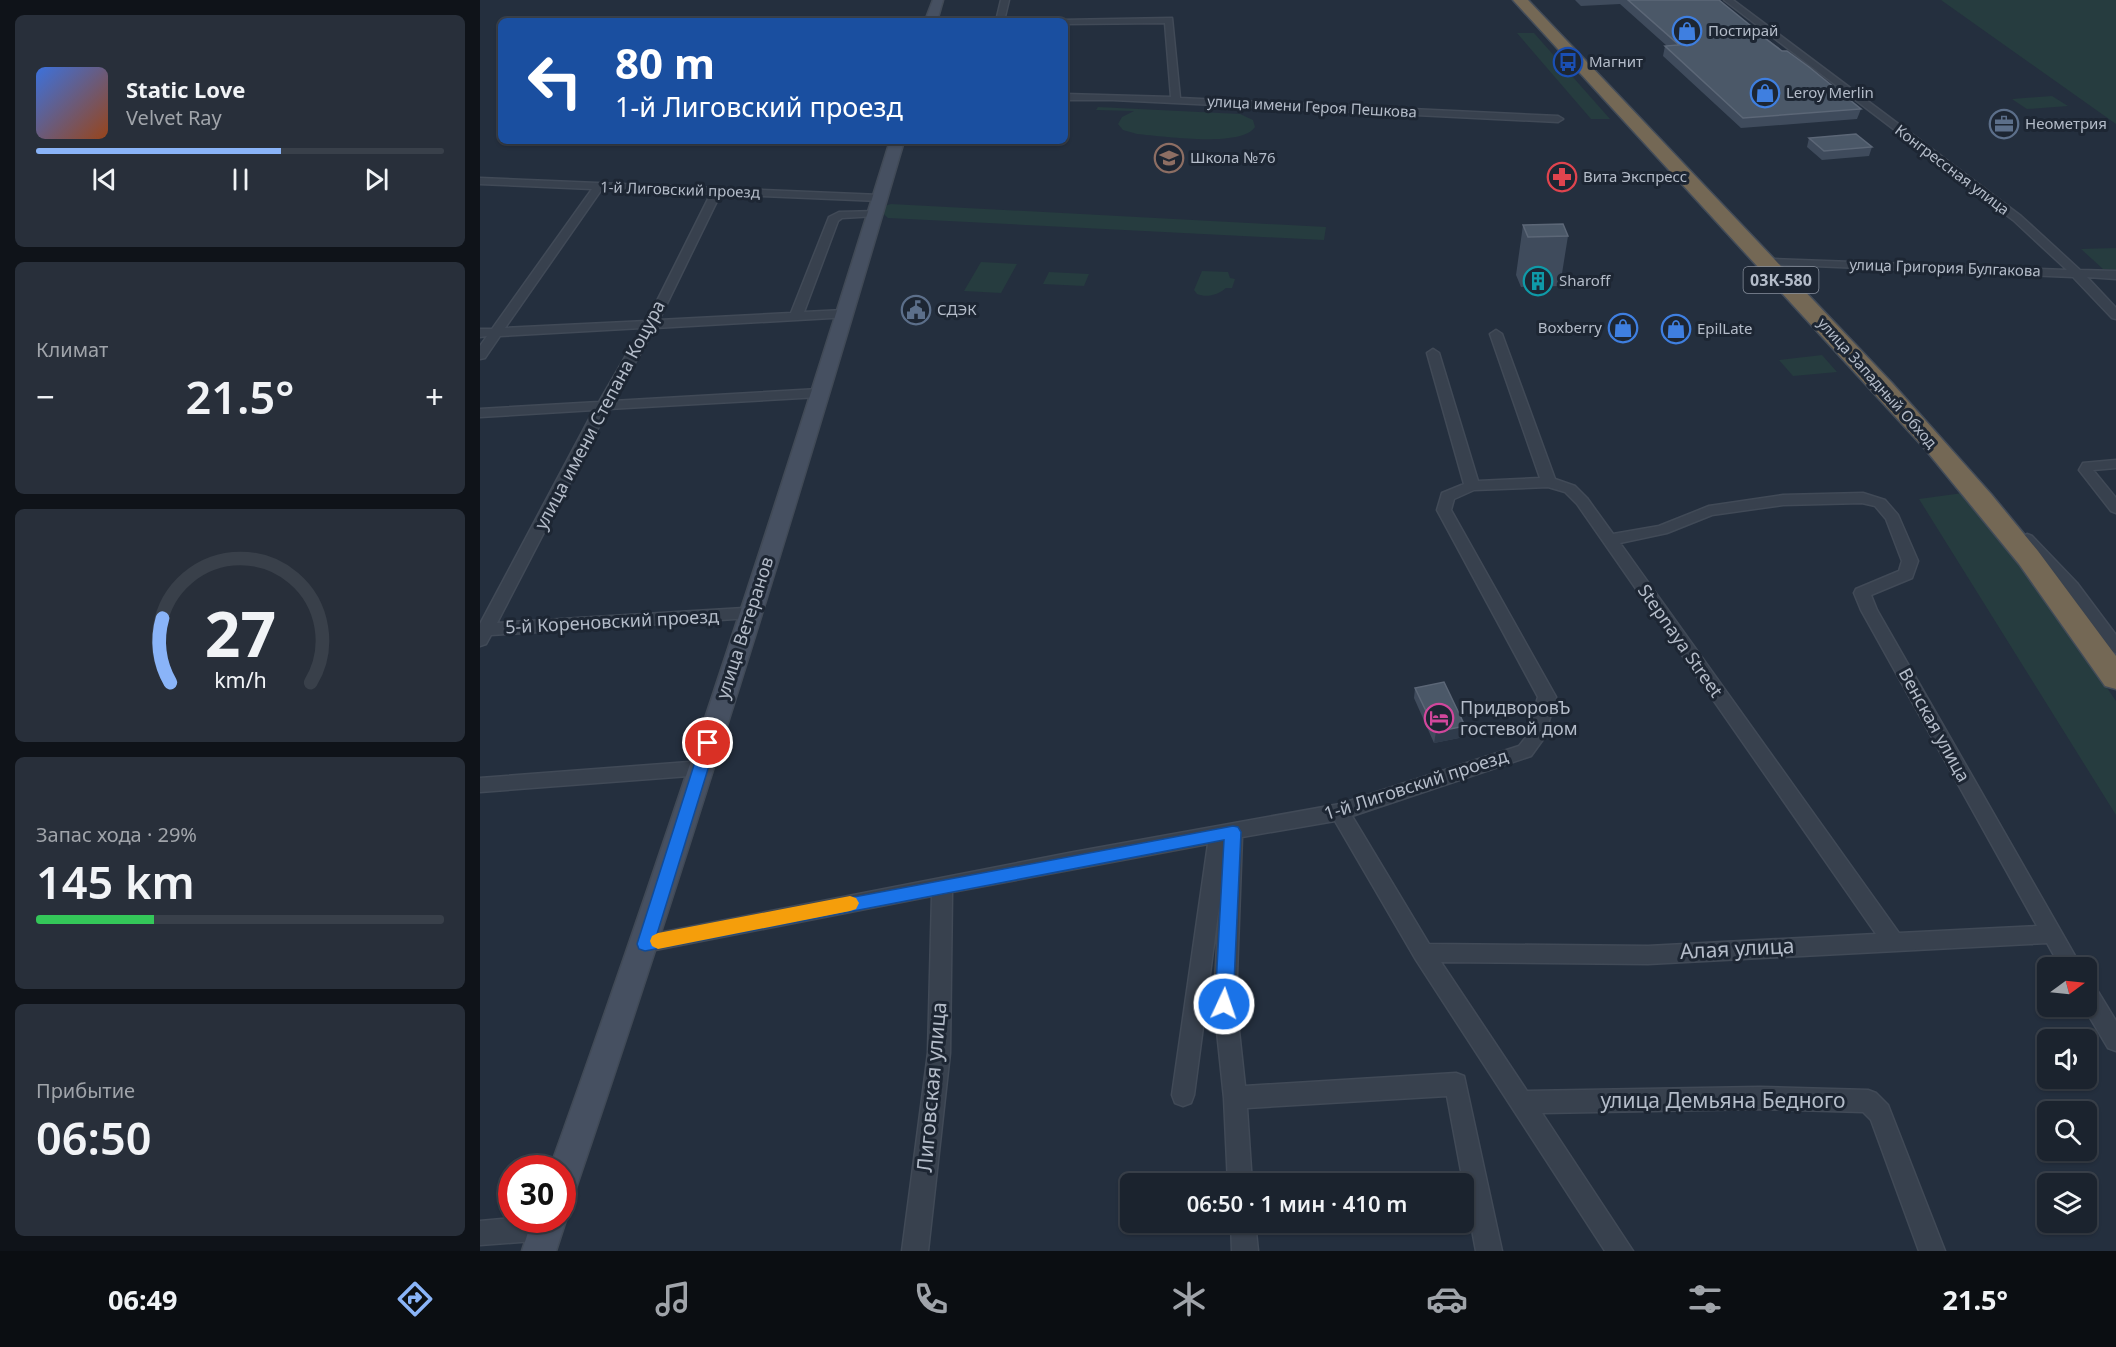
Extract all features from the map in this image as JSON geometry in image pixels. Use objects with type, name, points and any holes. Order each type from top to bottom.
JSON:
[{"type":"highway","name":"улица Западный Обход","points":[[1520,0],[1612,101],[1868,370],[1951,465],[2075,616],[2116,678]]},
{"type":"highway","name":"улица Западный Обход","points":[[1530,3],[1897,393],[2027,539],[2116,658]]},
{"type":"street","points":[[934,18],[940,0]]},
{"type":"street","points":[[1001,18],[1005,0]]},
{"type":"street","name":"Конгрессная улица","points":[[1728,0],[2017,218],[2077,273],[2116,315]]},
{"type":"street","points":[[1068,22],[1169,20],[1176,100]]},
{"type":"street","name":"улица имени Героя Пешкова","points":[[1068,97],[1176,100],[1558,119]]},
{"type":"street","name":"улица Ветеранов","points":[[564,1155],[689,769],[744,614],[817,394],[894,144]]},
{"type":"street","name":"1-й Лиговский проезд","points":[[480,181],[599,186],[875,206]]},
{"type":"street","points":[[480,356],[599,186]]},
{"type":"street","name":"улица имени Степана Коцура","points":[[482,633],[603,407],[651,324],[712,199]]},
{"type":"street","points":[[796,317],[834,219],[839,215],[875,206]]},
{"type":"street","name":"улица Григория Булгакова","points":[[1773,262],[2116,275]]},
{"type":"street","points":[[480,333],[843,314]]},
{"type":"street","points":[[1433,353],[1472,486],[1549,482],[1496,334]]},
{"type":"street","points":[[480,413],[817,394]]},
{"type":"street","name":"улица Ветеранов","points":[[571,1155],[645,944],[817,394]]},
{"type":"street","points":[[2116,464],[2094,464],[2088,466],[2086,470],[2116,508]]},
{"type":"street","name":"Stepnaya Street","points":[[1549,482],[1570,489],[1582,501],[1892,940]]},
{"type":"street","name":"1-й Лиговский проезд","points":[[645,944],[942,886],[1340,813],[1525,751],[1535,738],[1547,697],[1444,510],[1447,496],[1472,486]]},
{"type":"street","name":"Венская улица","points":[[1609,540],[1662,530],[1709,511],[1784,500],[1863,498],[1880,503],[1893,518],[1910,561],[1906,574],[1862,593],[1869,610],[2066,957]]},
{"type":"street","points":[[2027,539],[2071,587],[2116,647]]},
{"type":"street","name":"5-й Кореновский проезд","points":[[482,633],[744,614]]},
{"type":"street","points":[[480,785],[689,769]]},
{"type":"street","points":[[1340,813],[1423,953],[1620,1251]]},
{"type":"street","points":[[1183,1095],[1226,833]]},
{"type":"street","points":[[1226,833],[1224,1004],[1235,1098],[1239,1173]]},
{"type":"street","name":"Лиговская улица","points":[[915,1251],[939,1053],[942,886]]},
{"type":"street","name":"Алая улица","points":[[1423,953],[1648,955],[1892,940],[2052,934]]},
{"type":"street","points":[[2097,1010],[2116,1041]]},
{"type":"street","points":[[1235,1098],[1456,1084],[1489,1251]]},
{"type":"street","name":"улица Демьяна Бедного","points":[[1522,1102],[1760,1098],[1868,1101],[1880,1113],[1932,1251]]},
{"type":"street","points":[[480,1233],[498,1232]]},
{"type":"street","points":[[1244,1233],[1245,1251]]},
{"type":"green space","points":[[1941,0],[2116,0],[2116,124]]},
{"type":"green space","points":[[1517,33],[1534,33],[1610,119],[1591,119]]},
{"type":"green space","points":[[2052,96],[2068,106],[2027,109],[2012,99]]},
{"type":"green space","points":[[1098,107],[1240,114],[1253,120],[1255,127],[1247,133],[1218,139],[1137,134],[1123,130],[1118,124],[1122,117],[1134,111],[1096,110]]},
{"type":"green space","points":[[891,204],[1326,227],[1324,240],[888,218],[877,208]]},
{"type":"green space","points":[[2116,248],[2116,270],[2103,269],[2081,249]]},
{"type":"green space","points":[[981,262],[1017,264],[1001,293],[964,291]]},
{"type":"green space","points":[[1202,271],[1228,272],[1230,278],[1235,279],[1232,288],[1226,288],[1212,295],[1197,294],[1194,290]]},
{"type":"green space","points":[[1049,272],[1089,274],[1084,286],[1043,284]]},
{"type":"green space","points":[[1822,355],[1837,372],[1793,376],[1779,360]]},
{"type":"green space","points":[[1963,493],[2050,604],[2116,701],[2116,815],[1919,499]]},
{"type":"building","points":[[1628,0],[1719,0],[1751,26],[1749,26],[1782,51],[1787,51],[1809,67],[1861,109],[1743,118],[1665,46],[1679,45]]},
{"type":"building","points":[[1856,134],[1872,147],[1824,151],[1809,138]]},
{"type":"building","points":[[1563,224],[1568,236],[1528,237],[1523,225]]},
{"type":"building","name":"ПридворовЪ гостевой дом","points":[[1444,682],[1465,726],[1436,732],[1415,688]]},
{"type":"slow traffic","points":[[658,941],[850,903]]},
{"type":"place","name":"Постирай","points":[[1687,31]]},
{"type":"place","name":"Магнит","points":[[1568,62]]},
{"type":"place","name":"Leroy Merlin","points":[[1765,93]]},
{"type":"place","name":"Неометрия","points":[[2004,124]]},
{"type":"place","name":"Школа №76","points":[[1169,158]]},
{"type":"place","name":"Вита Экспресс","points":[[1562,177]]},
{"type":"place","name":"Sharoff","points":[[1538,281]]},
{"type":"place","name":"СДЭК","points":[[916,310]]},
{"type":"place","name":"Boxberry","points":[[1623,328]]},
{"type":"place","name":"EpilLate","points":[[1676,329]]},
{"type":"place","name":"ПридворовЪ гостевой дом","points":[[1439,718]]},
{"type":"route","points":[[708,743],[645,944],[1074,860],[1233,832],[1224,1004]]}]
